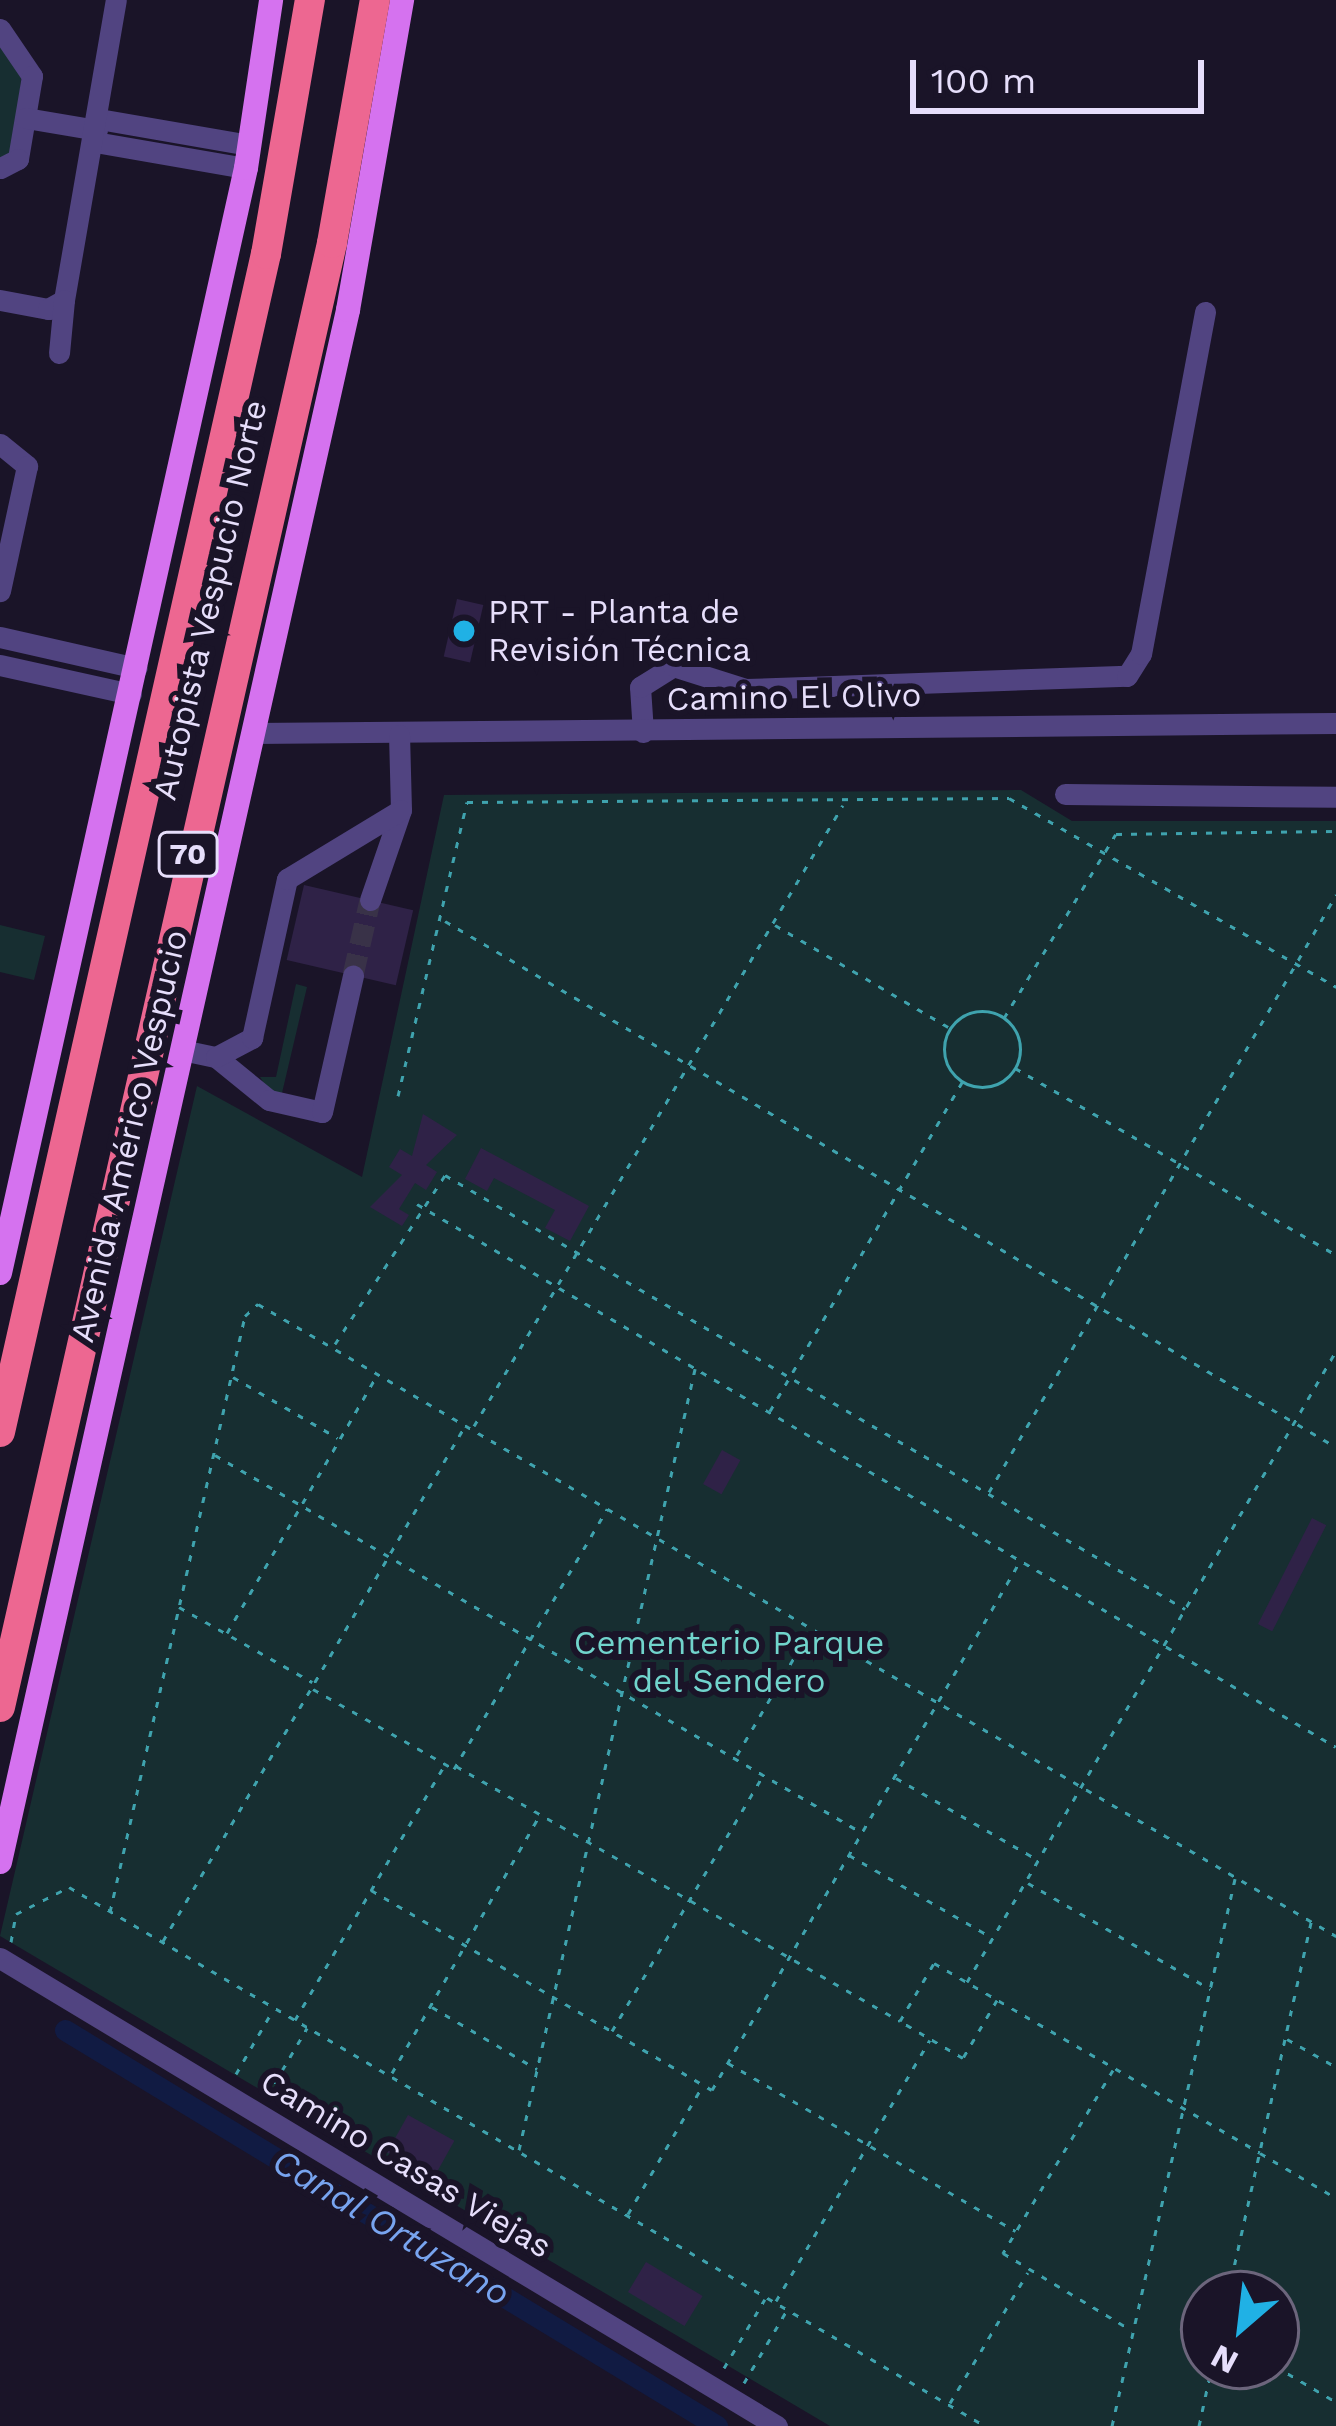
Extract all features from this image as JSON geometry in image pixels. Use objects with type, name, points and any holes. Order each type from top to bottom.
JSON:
[{"type":"highway","name":"Autopista Vespucio Norte","points":[[0,1432],[266,254],[310,0]]},
{"type":"highway","name":"Autopista Vespucio Norte","points":[[0,1707],[332,243],[375,0]]},
{"type":"main road","points":[[0,1273],[248,156],[272,0]]},
{"type":"main road","name":"Avenida Américo Vespucio","points":[[0,1862],[361,247],[402,0]]},
{"type":"street","points":[[59,353],[62,302],[97,130],[116,0]]},
{"type":"street","points":[[0,29],[30,62],[18,159],[0,168]]},
{"type":"street","points":[[26,118],[248,156]]},
{"type":"street","points":[[0,300],[62,302]]},
{"type":"street","points":[[643,732],[640,688],[673,666],[746,689],[1127,676],[1141,654],[1205,312]]},
{"type":"street","points":[[0,444],[24,455],[0,591]]},
{"type":"street","points":[[0,637],[137,668]]},
{"type":"street","points":[[53,677],[59,651]]},
{"type":"street","points":[[0,664],[131,694]]},
{"type":"street","name":"Camino El Olivo","points":[[253,733],[1336,723]]},
{"type":"street","points":[[370,900],[400,810],[398,735]]},
{"type":"street","points":[[1065,794],[1336,796]]},
{"type":"street","points":[[216,1058],[251,1038],[287,879],[400,810]]},
{"type":"street","points":[[182,1050],[216,1058],[269,1100],[322,1112],[353,975]]},
{"type":"street","name":"Camino Casas Viejas","points":[[2,1960],[777,2426]]},
{"type":"path","points":[[398,1096],[467,802],[1009,798],[1336,987]]},
{"type":"path","points":[[474,1428],[845,802]]},
{"type":"path","points":[[1004,1018],[1116,833],[1336,831]]},
{"type":"path","points":[[988,1493],[1336,896]]},
{"type":"path","points":[[443,920],[1336,1448]]},
{"type":"path","points":[[772,924],[950,1028]]},
{"type":"path","points":[[970,1013],[1004,1018],[1018,1036],[1015,1068],[994,1084],[962,1082],[946,1060],[950,1028],[970,1013]]},
{"type":"path","points":[[1015,1068],[1336,1255]]},
{"type":"path","points":[[770,1413],[962,1082]]},
{"type":"path","points":[[334,1346],[417,1204],[445,1175],[1185,1609]]},
{"type":"path","points":[[417,1204],[1336,1747]]},
{"type":"path","points":[[110,1912],[231,1376],[252,1305],[379,1372],[1336,1936]]},
{"type":"path","points":[[967,1982],[1336,1351]]},
{"type":"path","points":[[519,2152],[695,1369]]},
{"type":"path","points":[[227,1633],[379,1372]]},
{"type":"path","points":[[231,1376],[340,1439]]},
{"type":"path","points":[[163,1942],[466,1424]]},
{"type":"path","points":[[213,1454],[862,1833]]},
{"type":"path","points":[[456,1766],[608,1508]]},
{"type":"path","points":[[371,1890],[712,2090],[1020,1561]]},
{"type":"path","points":[[178,1606],[445,1764],[589,1841],[964,2058],[997,2000]]},
{"type":"path","points":[[735,1759],[812,1628]]},
{"type":"path","points":[[295,2020],[445,1764]]},
{"type":"path","points":[[612,2031],[763,1775]]},
{"type":"path","points":[[894,1778],[1038,1860]]},
{"type":"path","points":[[390,2076],[540,1814]]},
{"type":"path","points":[[849,1855],[992,1938]]},
{"type":"path","points":[[1112,2426],[1235,1877]]},
{"type":"path","points":[[1026,1882],[1210,1989]]},
{"type":"path","points":[[2,1960],[16,1914],[69,1887],[985,2426]]},
{"type":"path","points":[[1233,2270],[1311,1922]]},
{"type":"path","points":[[900,2021],[934,1963],[1336,2198]]},
{"type":"path","points":[[430,2006],[538,2070]]},
{"type":"path","points":[[224,2093],[274,2008]]},
{"type":"path","points":[[257,2113],[307,2028]]},
{"type":"path","points":[[1286,2038],[1336,2067]]},
{"type":"path","points":[[775,2302],[931,2039]]},
{"type":"path","points":[[728,2063],[1016,2232]]},
{"type":"path","points":[[1114,2068],[1003,2254],[1133,2331]]},
{"type":"path","points":[[627,2216],[703,2084]]},
{"type":"path","points":[[949,2405],[1030,2270]]},
{"type":"path","points":[[713,2387],[766,2297]]},
{"type":"path","points":[[734,2400],[787,2310]]},
{"type":"path","points":[[1300,2381],[1336,2402]]},
{"type":"path","points":[[1199,2426],[1207,2390]]},
{"type":"green space","points":[[0,34],[23,59],[14,154],[0,162]]},
{"type":"green space","name":"Cementerio Parque del Sendero","points":[[1021,790],[1072,821],[1336,821],[1336,2426],[830,2426],[0,1936],[197,1086],[362,1177],[444,795]]},
{"type":"green space","points":[[0,925],[45,936],[34,980],[0,972]]},
{"type":"green space","points":[[296,984],[307,987],[282,1093],[269,1091],[260,1077],[276,1077]]},
{"type":"building","name":"PRT - Planta de Revisión Técnica","points":[[457,599],[483,605],[470,663],[444,656]]},
{"type":"building","points":[[304,885],[413,910],[396,985],[287,960]]},
{"type":"building","points":[[423,1114],[457,1135],[426,1165],[437,1172],[426,1190],[415,1183],[399,1209],[409,1215],[402,1226],[370,1207],[402,1175],[389,1167],[400,1149],[412,1156]]},
{"type":"building","points":[[481,1148],[589,1206],[570,1241],[545,1228],[555,1210],[494,1178],[487,1191],[465,1179]]},
{"type":"building","points":[[722,1450],[740,1460],[721,1494],[703,1484]]},
{"type":"building","points":[[1312,1518],[1326,1525],[1272,1631],[1258,1624]]},
{"type":"building","points":[[408,2115],[454,2141],[434,2178],[387,2153]]},
{"type":"building","points":[[646,2262],[703,2296],[685,2326],[628,2292]]},
{"type":"waterway","name":"Canal Ortuzano","points":[[65,2030],[717,2426]]},
{"type":"tunnel","points":[[353,975],[370,900]]},
{"type":"place","name":"PRT - Planta de Revisión Técnica","points":[[464,631]]}]
